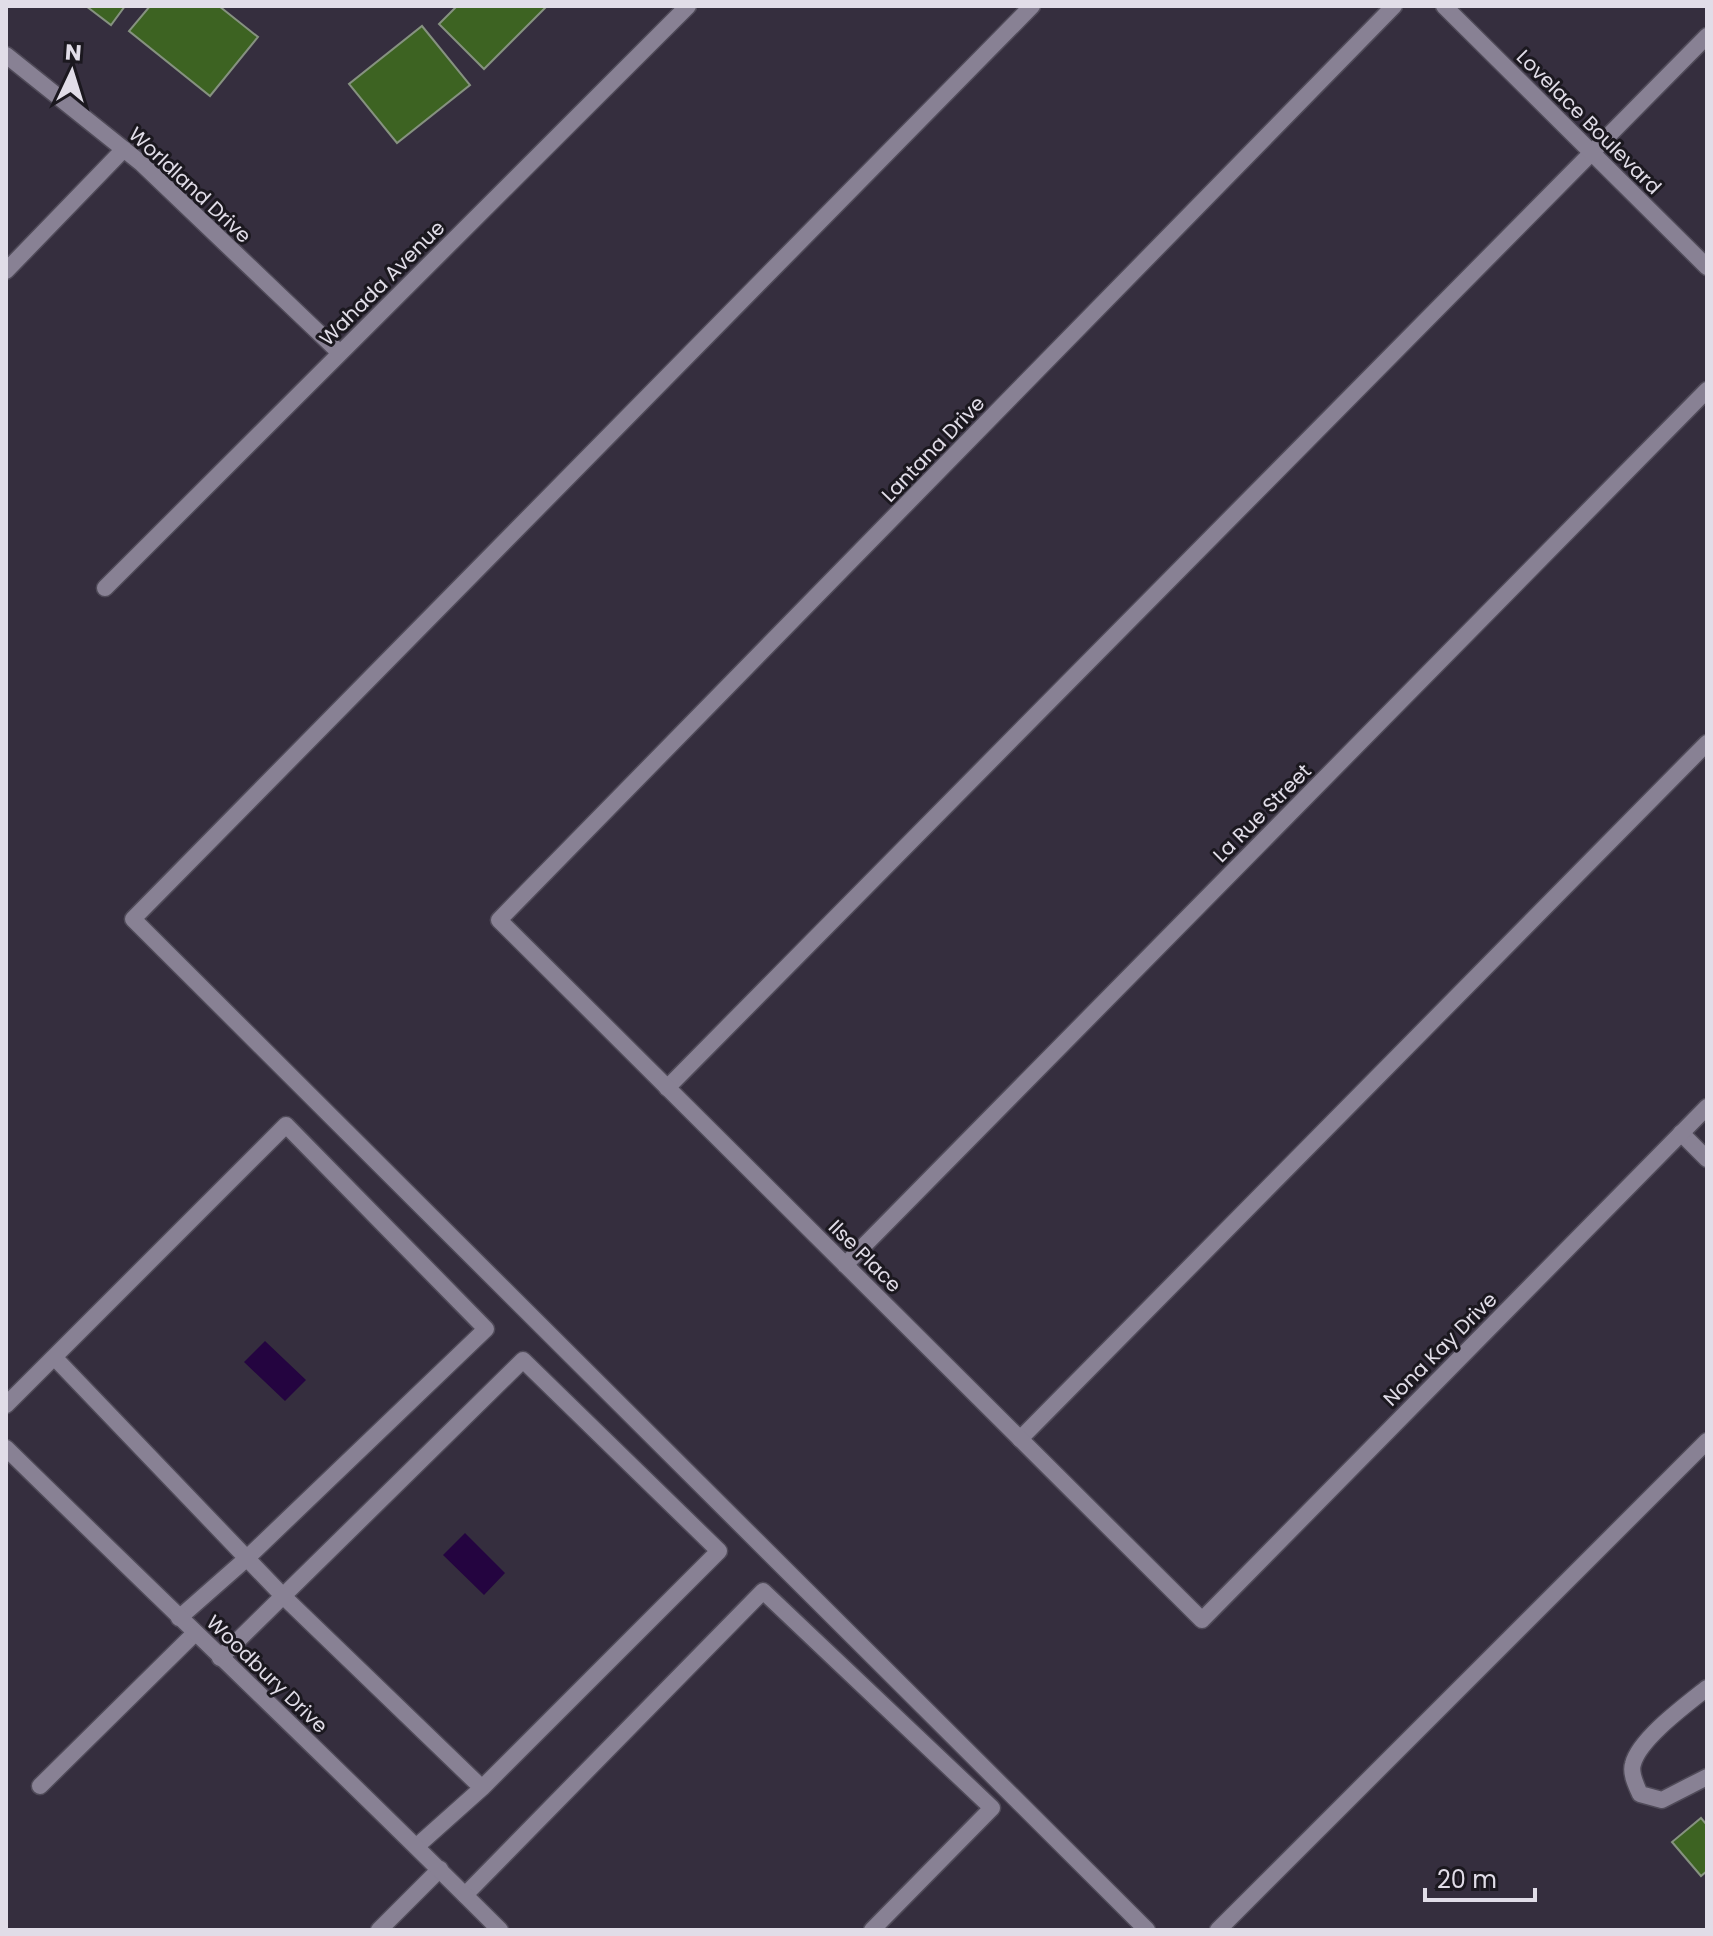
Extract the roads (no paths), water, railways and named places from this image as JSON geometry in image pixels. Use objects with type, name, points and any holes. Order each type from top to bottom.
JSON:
[{"type":"street","points":[[1032,6],[133,919],[1147,1930]]},
{"type":"street","name":"Lantana Drive","points":[[499,920],[1394,6]]},
{"type":"street","name":"Lovelace Boulevard","points":[[1444,6],[1707,267]]},
{"type":"street","name":"Wahada Avenue","points":[[105,588],[684,7]]},
{"type":"street","points":[[667,1088],[1707,36]]},
{"type":"street","name":"Worldland Drive","points":[[6,55],[124,149],[340,353]]},
{"type":"street","points":[[6,271],[124,149]]},
{"type":"street","name":"La Rue Street","points":[[845,1265],[1707,390]]},
{"type":"street","points":[[1020,1439],[1707,743]]},
{"type":"street","name":"Ilse Place","points":[[499,920],[1202,1620]]},
{"type":"street","name":"Nona Kay Drive","points":[[1202,1620],[1707,1107]]},
{"type":"street","points":[[6,1405],[286,1125],[486,1329],[246,1559],[179,1618]]},
{"type":"street","points":[[1681,1133],[1707,1159]]},
{"type":"street","points":[[54,1357],[246,1559],[482,1788]]},
{"type":"street","points":[[220,1658],[523,1360],[719,1551],[482,1788],[417,1846]]},
{"type":"street","points":[[1218,1930],[1707,1441]]},
{"type":"street","name":"Woodbury Drive","points":[[6,1448],[500,1930]]},
{"type":"street","points":[[465,1895],[763,1591],[992,1808],[872,1930]]},
{"type":"street","points":[[40,1786],[195,1633]]},
{"type":"street","points":[[1707,1688],[1672,1715],[1650,1738],[1632,1764],[1634,1781],[1640,1794],[1662,1800],[1707,1777]]},
{"type":"street","points":[[379,1930],[440,1869]]}]
